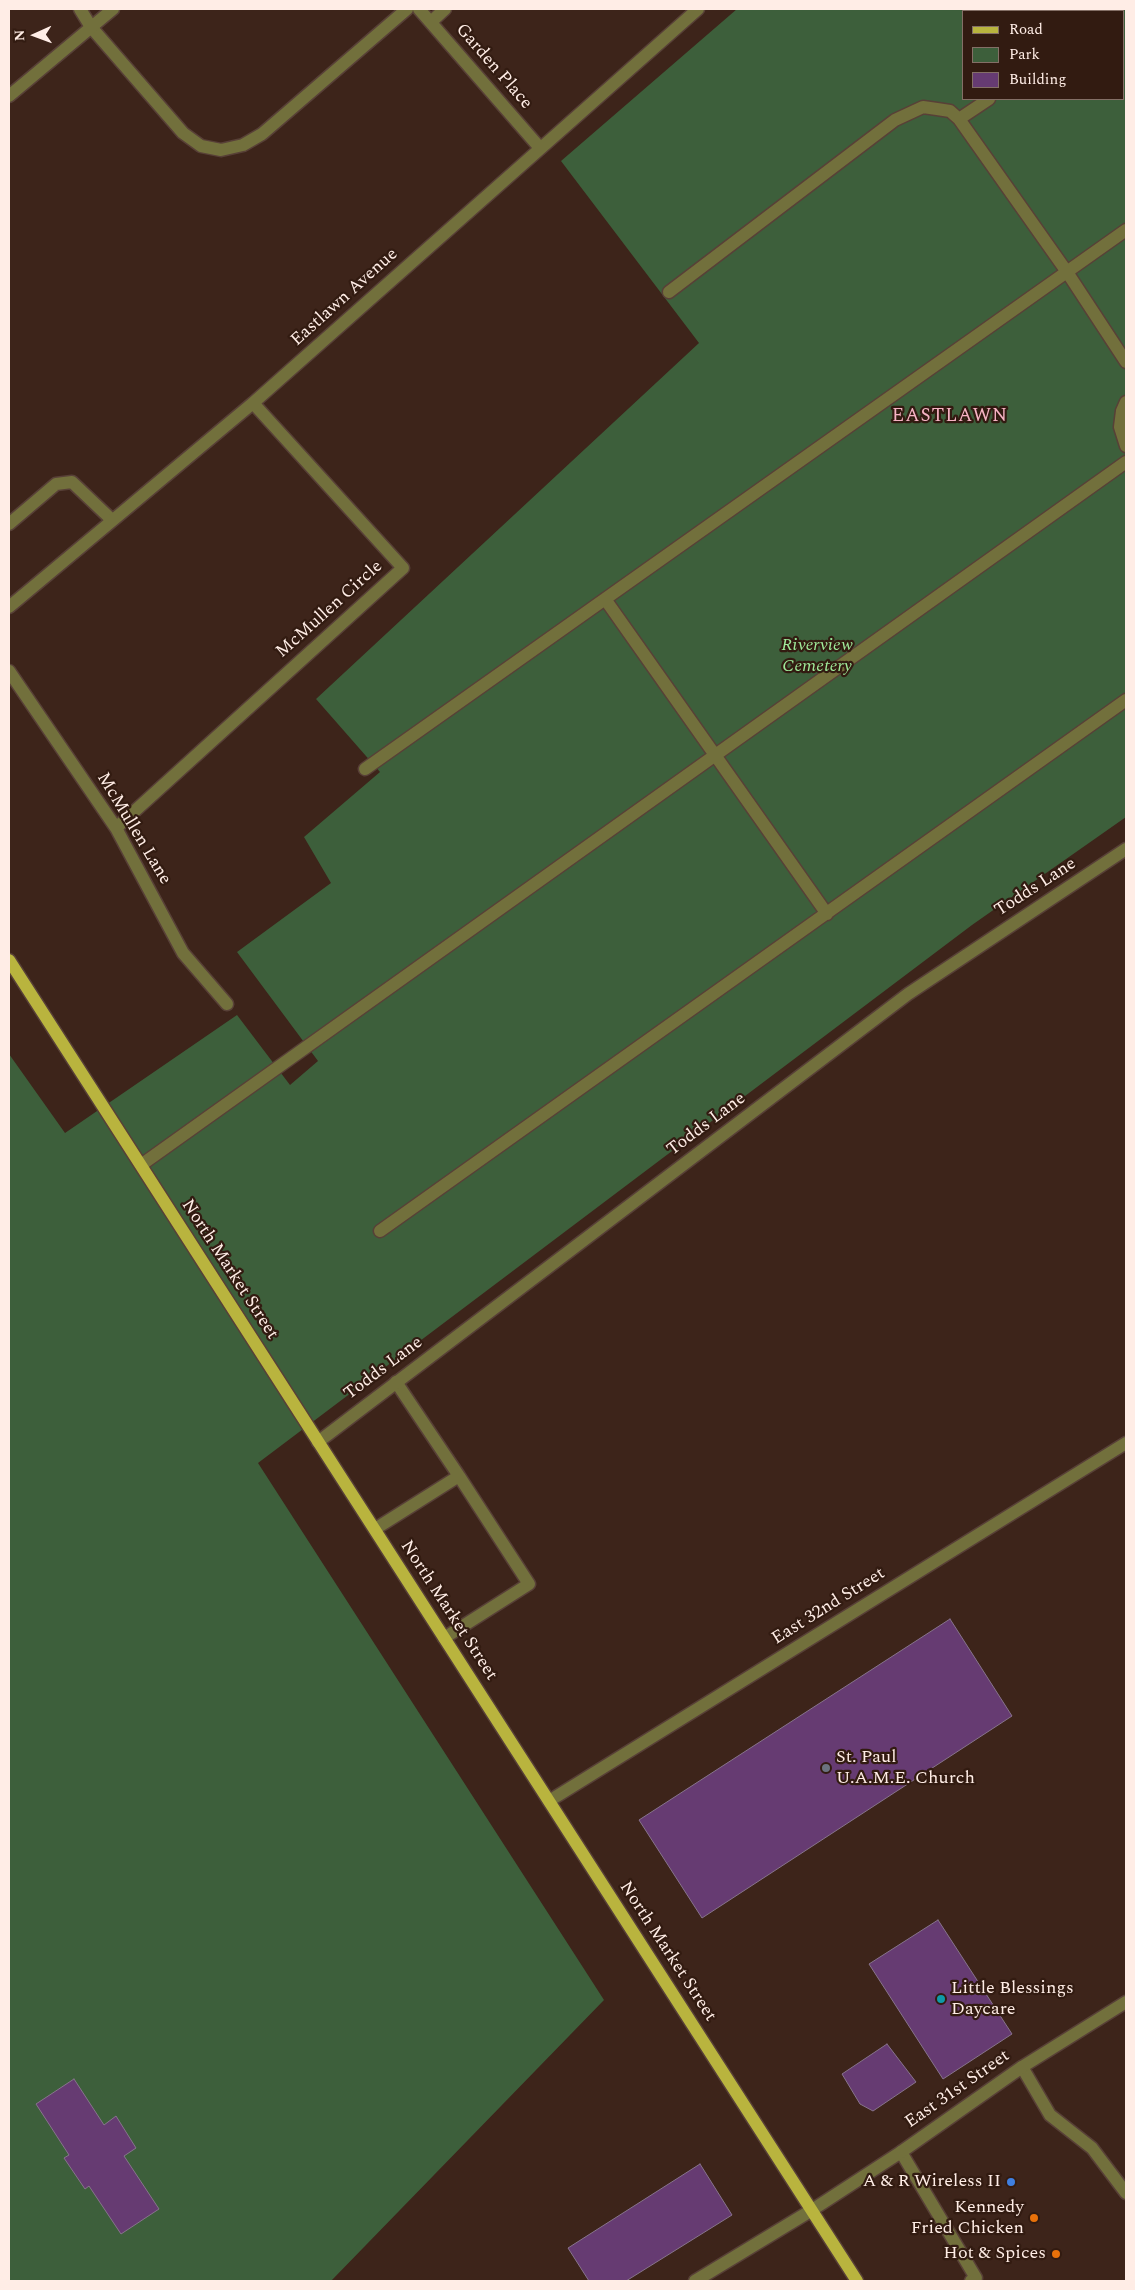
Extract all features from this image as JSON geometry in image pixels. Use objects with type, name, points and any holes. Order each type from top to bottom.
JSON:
[{"type":"main road","name":"North Market Street","points":[[11,969],[141,1165],[857,2281]]},
{"type":"street","points":[[80,9],[91,27],[183,134],[201,146],[222,150],[243,144],[262,134],[407,9]]},
{"type":"street","points":[[9,96],[113,9]]},
{"type":"street","name":"Garden Place","points":[[420,9],[540,148]]},
{"type":"street","points":[[431,22],[445,9]]},
{"type":"street","name":"Eastlawn Avenue","points":[[9,607],[253,403],[698,9]]},
{"type":"street","points":[[959,120],[987,100]]},
{"type":"street","points":[[669,292],[896,120],[922,107],[950,111],[959,120],[1067,272],[1126,362]]},
{"type":"street","points":[[365,769],[1126,230]]},
{"type":"street","points":[[1126,402],[1122,411],[1120,427],[1126,446]]},
{"type":"street","name":"McMullen Circle","points":[[116,828],[403,568],[253,403]]},
{"type":"street","points":[[141,1165],[1126,462]]},
{"type":"street","points":[[9,524],[56,484],[72,482],[112,520]]},
{"type":"street","points":[[605,599],[827,914]]},
{"type":"street","name":"McMullen Lane","points":[[9,671],[116,828],[183,954],[227,1004]]},
{"type":"street","points":[[380,1231],[1126,700]]},
{"type":"street","name":"Todds Lane","points":[[318,1442],[908,994],[1126,849]]},
{"type":"street","points":[[396,1382],[529,1584],[444,1638]]},
{"type":"street","name":"East 32nd Street","points":[[549,1801],[1126,1443]]},
{"type":"street","points":[[375,1529],[458,1476]]},
{"type":"street","name":"East 31st Street","points":[[695,2281],[812,2210],[901,2152],[1022,2067],[1126,2002]]},
{"type":"street","points":[[1022,2067],[1050,2115],[1092,2148],[1126,2193]]},
{"type":"street","points":[[901,2152],[976,2278],[971,2281]]},
{"type":"green space","name":"Riverview Cemetery","points":[[737,9],[1126,9],[1126,817],[972,925],[258,1463],[604,2000],[331,2281],[9,2281],[9,1054],[65,1133],[237,1015],[290,1085],[318,1061],[237,952],[331,883],[304,837],[380,772],[316,699],[699,343],[561,161]]},
{"type":"building","name":"St. Paul U.A.M.E. Church","points":[[950,1619],[1012,1716],[702,1918],[639,1820]]},
{"type":"building","name":"Little Blessings Daycare","points":[[938,1920],[1012,2034],[943,2079],[869,1964]]},
{"type":"building","points":[[887,2044],[916,2082],[873,2111],[860,2104],[842,2074]]},
{"type":"building","points":[[74,2079],[104,2125],[116,2116],[136,2148],[124,2156],[159,2209],[121,2234],[89,2186],[85,2189],[64,2158],[69,2155],[36,2104]]},
{"type":"building","points":[[700,2164],[732,2215],[626,2281],[589,2281],[568,2248]]},
{"type":"place","name":"St. Paul U.A.M.E. Church","points":[[826,1768]]},
{"type":"place","name":"Little Blessings Daycare","points":[[941,1999]]},
{"type":"place","name":"A & R Wireless II","points":[[1011,2182]]},
{"type":"place","name":"Kennedy Fried Chicken","points":[[1034,2218]]},
{"type":"place","name":"Hot & Spices","points":[[1056,2254]]},
{"type":"district","name":"EASTLAWN","points":[[950,417]]}]
